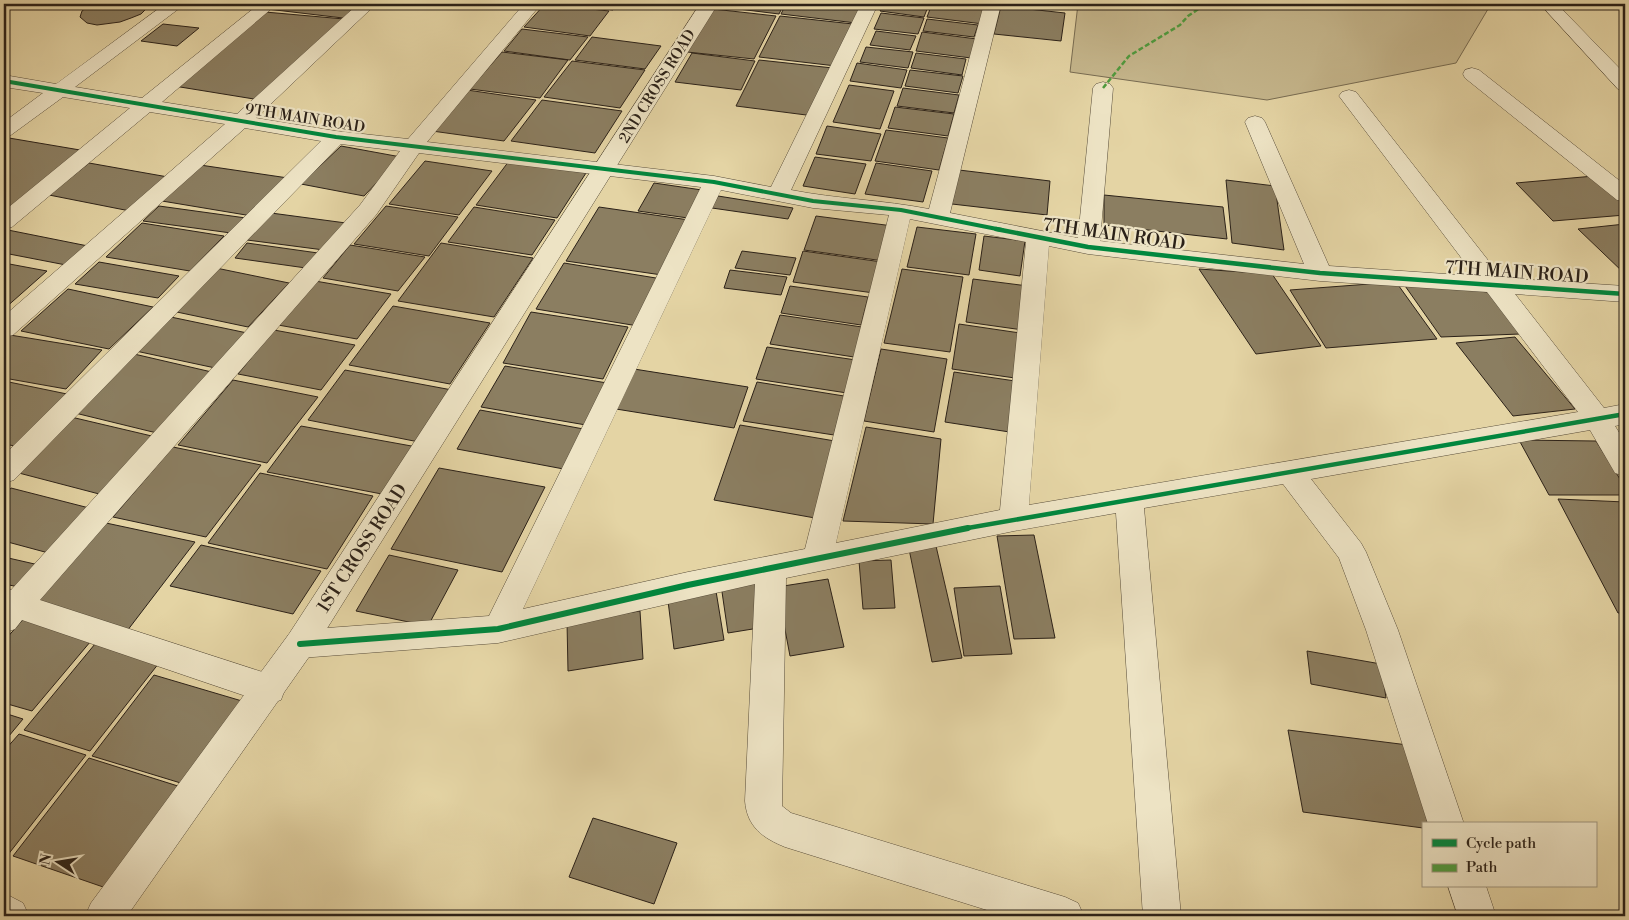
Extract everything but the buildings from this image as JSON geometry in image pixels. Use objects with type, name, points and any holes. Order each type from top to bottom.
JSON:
[{"type":"street","points":[[4,131],[176,4]]},
{"type":"street","points":[[4,222],[269,4]]},
{"type":"street","points":[[4,329],[241,121],[368,4]]},
{"type":"street","points":[[269,689],[8,609],[368,210],[414,145],[533,4]]},
{"type":"street","name":"2ND CROSS ROAD","points":[[604,169],[709,4]]},
{"type":"street","points":[[778,195],[870,4]]},
{"type":"street","points":[[938,217],[994,4]]},
{"type":"street","points":[[1548,4],[1625,85]]},
{"type":"street","points":[[1472,74],[1625,195]]},
{"type":"street","name":"9TH MAIN ROAD","points":[[4,81],[336,137],[604,169]]},
{"type":"street","points":[[1088,247],[1103,88]]},
{"type":"street","points":[[1349,96],[1597,418],[1625,465]]},
{"type":"street","points":[[1255,122],[1320,273]]},
{"type":"street","points":[[4,472],[336,137]]},
{"type":"street","name":"7TH MAIN ROAD","points":[[604,169],[714,182],[778,195],[901,210],[1088,247],[1320,273],[1625,294]]},
{"type":"street","name":"1ST CROSS ROAD","points":[[104,916],[300,644],[604,169]]},
{"type":"street","points":[[498,630],[714,182]]},
{"type":"street","points":[[818,558],[901,210]]},
{"type":"street","points":[[1014,519],[1038,238]]},
{"type":"street","points":[[300,644],[498,630],[771,568],[1014,519],[1625,414]]},
{"type":"street","points":[[1289,471],[1351,552],[1382,630],[1445,822]]},
{"type":"street","points":[[1128,499],[1162,916]]},
{"type":"street","points":[[771,568],[762,800],[763,809],[768,818],[785,829],[1065,916]]},
{"type":"street","points":[[1468,888],[1477,916]]},
{"type":"street","points":[[4,912],[10,916]]},
{"type":"shaded area","points":[[1078,4],[1491,4],[1456,63],[1267,100],[1070,72]]},
{"type":"marked path","points":[[1103,88],[1129,56],[1180,25],[1188,16],[1200,8],[1211,4]]},
{"type":"cycle path","points":[[4,81],[336,137],[714,182],[813,201],[901,210],[1088,247],[1320,273],[1625,294]]},
{"type":"cycle path","points":[[300,644],[498,629],[688,585],[1014,519],[1625,414]]}]
